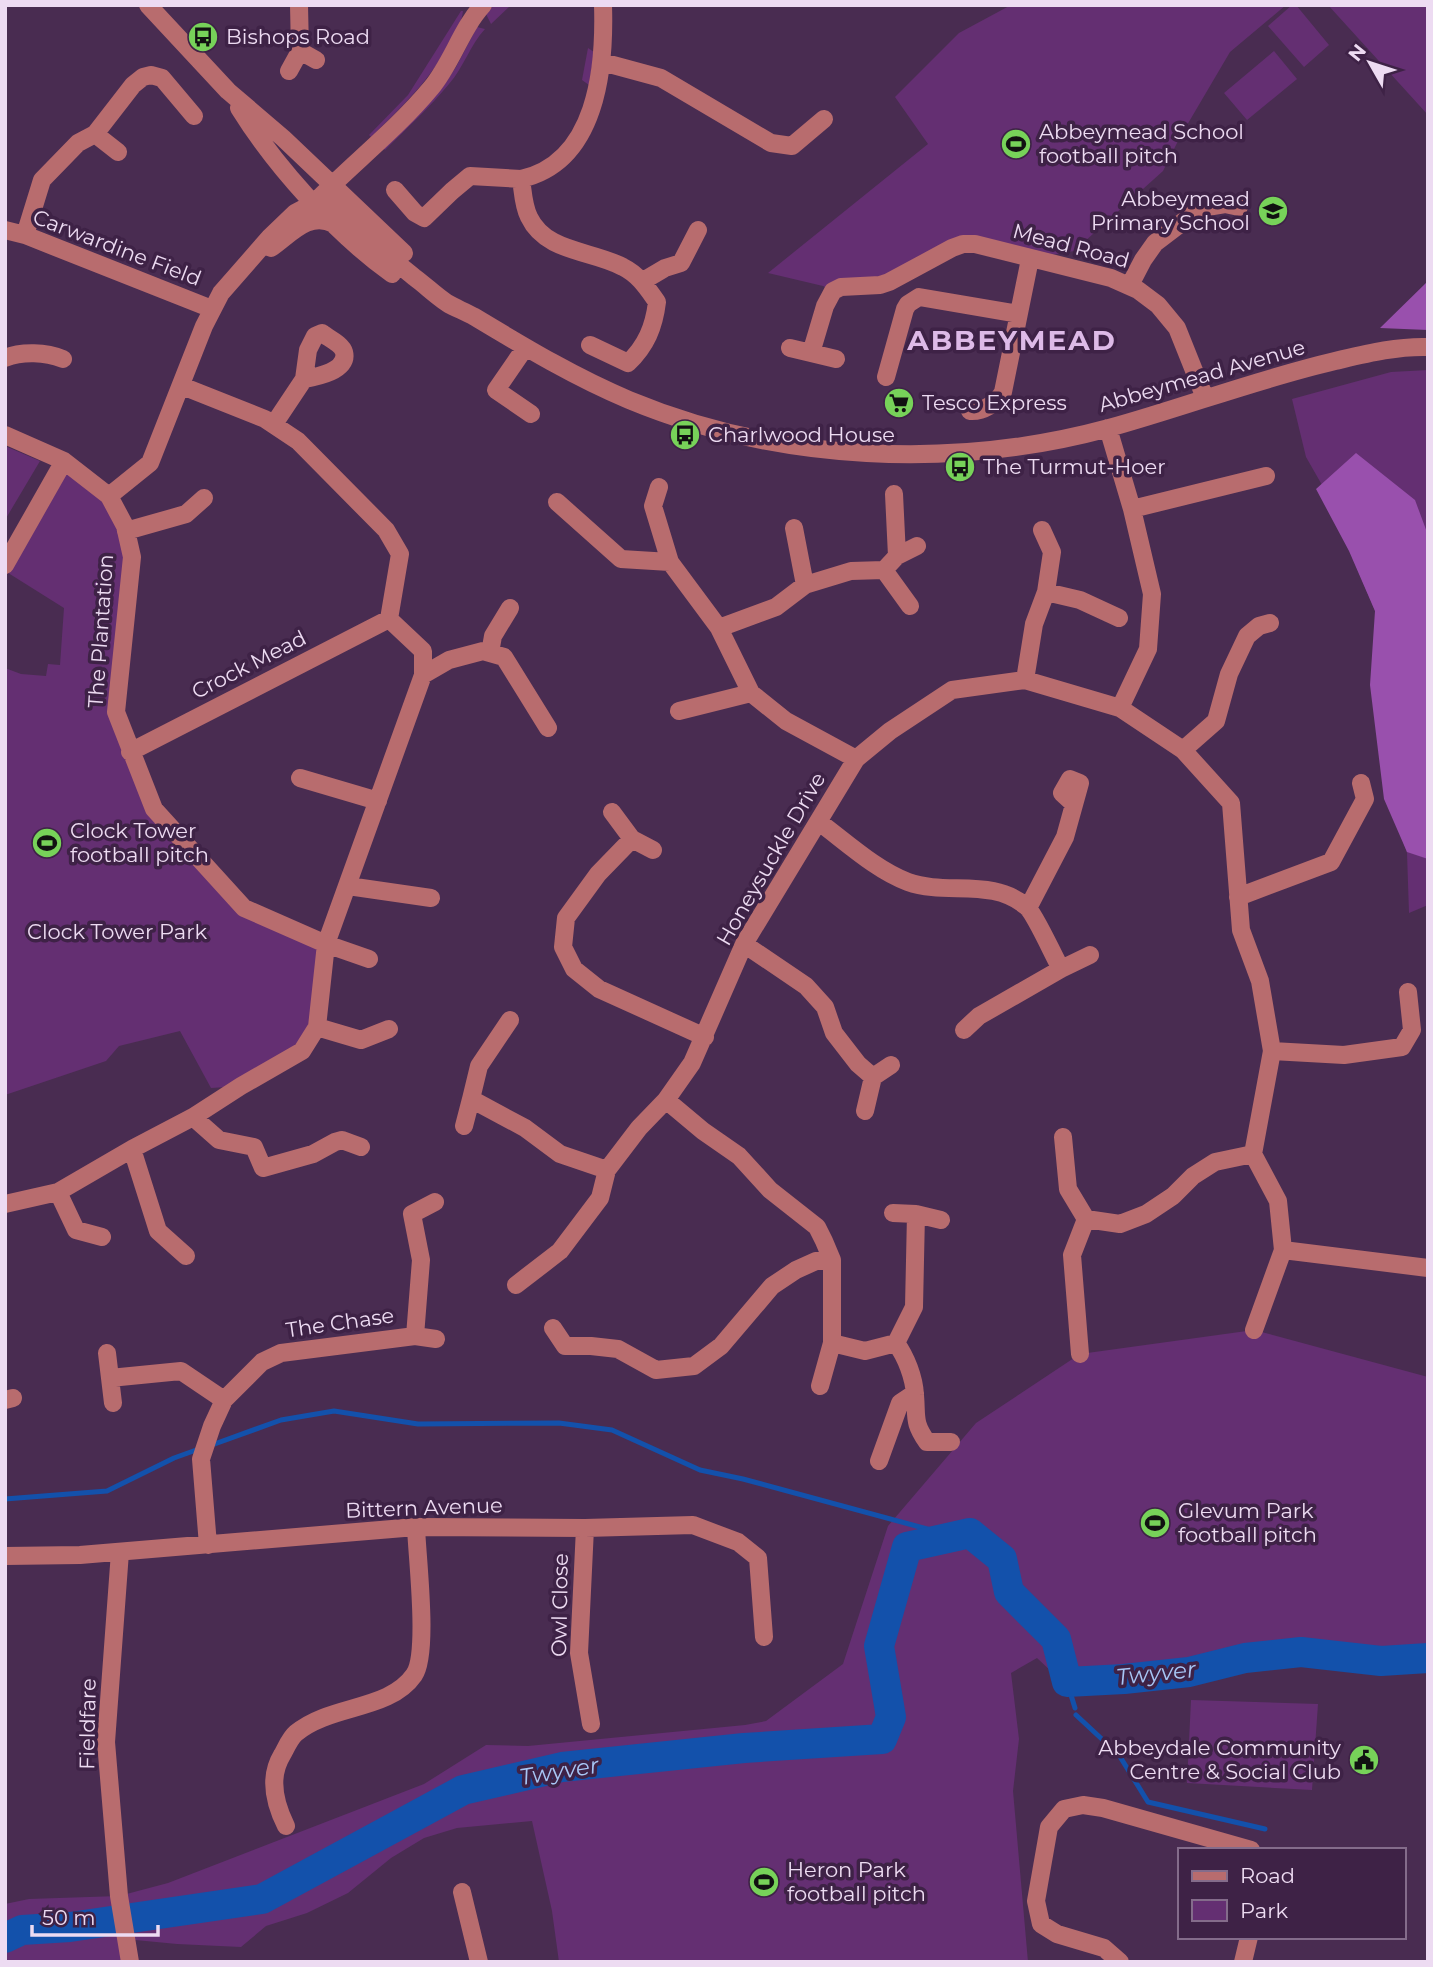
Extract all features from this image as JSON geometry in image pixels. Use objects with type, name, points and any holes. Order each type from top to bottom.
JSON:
[{"type":"street","name":"Abbeymead Avenue","points":[[148,5],[228,91],[274,129],[472,316],[525,348],[627,399],[658,411],[745,436],[826,449],[893,455],[946,454],[1029,445],[1108,428],[1279,374],[1366,354],[1428,347]]},
{"type":"street","points":[[289,71],[308,55],[299,5]]},
{"type":"street","points":[[395,190],[415,213],[424,218],[460,183],[474,175],[521,179],[530,177],[565,155],[577,141],[588,118],[602,62],[603,5]]},
{"type":"street","points":[[109,496],[150,463],[212,309],[240,270],[299,218],[429,90],[448,65],[480,6]]},
{"type":"street","points":[[602,62],[661,78],[771,143],[792,146],[824,119]]},
{"type":"street","points":[[25,235],[42,180],[78,143],[95,134],[133,85],[151,75],[162,78],[194,116]]},
{"type":"street","name":"Abbeymead Avenue","points":[[228,91],[271,153],[334,223],[369,255],[409,285],[441,306],[472,316]]},
{"type":"street","points":[[95,134],[118,152]]},
{"type":"street","points":[[521,179],[528,216],[543,236],[564,247],[593,254],[624,267],[643,281],[657,302],[652,331],[639,352],[628,363],[590,345]]},
{"type":"street","points":[[298,184],[302,199],[299,218]]},
{"type":"street","points":[[1130,285],[1155,243],[1201,208],[1225,204],[1239,207]]},
{"type":"street","points":[[299,218],[316,218],[334,223]]},
{"type":"street","name":"Carwardine Field","points":[[5,230],[25,235],[212,309]]},
{"type":"street","points":[[643,281],[665,268],[681,263],[698,230]]},
{"type":"street","name":"Mead Road","points":[[811,353],[828,298],[833,291],[841,287],[889,282],[963,244],[986,247],[1130,285],[1158,304],[1177,328],[1205,398]]},
{"type":"street","points":[[970,411],[983,409],[1001,396],[1030,259]]},
{"type":"street","points":[[886,377],[905,309],[919,297],[1018,314]]},
{"type":"street","points":[[525,348],[496,390],[531,414]]},
{"type":"street","points":[[790,348],[836,359]]},
{"type":"street","points":[[5,358],[14,354],[40,354],[62,359]]},
{"type":"street","points":[[274,424],[304,379]]},
{"type":"street","points":[[5,1204],[58,1192],[193,1117],[302,1051],[317,1027],[326,944],[423,675],[424,651],[389,619],[400,554],[386,530],[298,441],[274,424],[182,386]]},
{"type":"street","points":[[1108,428],[1132,509],[1152,594],[1148,649],[1120,708]]},
{"type":"street","name":"The Plantation","points":[[5,435],[64,461],[109,496],[126,531],[132,557],[116,712],[154,809],[244,908],[326,944],[369,959]]},
{"type":"street","points":[[5,565],[64,461]]},
{"type":"street","points":[[1132,509],[1266,476]]},
{"type":"street","points":[[659,487],[653,506],[670,562],[719,628],[751,693],[786,722],[856,759]]},
{"type":"street","points":[[894,494],[897,556]]},
{"type":"street","points":[[126,531],[186,514],[204,499]]},
{"type":"street","points":[[557,502],[621,559],[670,562]]},
{"type":"street","points":[[794,528],[805,585]]},
{"type":"street","points":[[1025,680],[1034,624],[1059,551],[1042,530]]},
{"type":"street","points":[[719,628],[776,607],[805,585],[851,571],[884,570],[897,556],[917,546]]},
{"type":"street","points":[[884,570],[910,606]]},
{"type":"street","points":[[1046,592],[1080,600],[1119,618]]},
{"type":"street","points":[[491,653],[493,636],[510,608]]},
{"type":"street","name":"Crock Mead","points":[[130,752],[389,619]]},
{"type":"street","points":[[1183,750],[1216,721],[1229,674],[1247,636],[1259,626],[1270,622]]},
{"type":"street","points":[[423,675],[449,660],[483,651],[504,657],[548,728]]},
{"type":"street","name":"Honeysuckle Drive","points":[[516,1285],[560,1251],[600,1198],[607,1170],[639,1128],[666,1100],[692,1063],[744,944],[856,759],[890,731],[952,690],[1025,680],[1120,708],[1183,750],[1231,803],[1241,930],[1260,981],[1272,1051]]},
{"type":"street","points":[[679,711],[699,701],[751,693]]},
{"type":"street","points":[[300,778],[378,801]]},
{"type":"street","points":[[1028,908],[1065,837],[1080,783]]},
{"type":"street","points":[[1238,897],[1334,863],[1365,799],[1362,783]]},
{"type":"street","points":[[612,812],[632,839],[653,850]]},
{"type":"street","points":[[819,822],[875,863],[909,882],[994,890],[1028,908],[1060,969]]},
{"type":"street","points":[[632,839],[598,874],[566,918],[563,947],[574,969],[600,989],[705,1037]]},
{"type":"street","points":[[348,886],[402,902],[431,898]]},
{"type":"street","points":[[744,944],[806,986],[825,1007],[834,1033],[858,1064],[873,1076]]},
{"type":"street","points":[[964,1030],[979,1016],[1060,969],[1090,955]]},
{"type":"street","points":[[1402,1047],[1412,1030],[1408,992]]},
{"type":"street","points":[[464,1126],[479,1066],[510,1020]]},
{"type":"street","points":[[317,1027],[361,1040],[389,1029]]},
{"type":"street","points":[[1254,1330],[1283,1250],[1278,1201],[1253,1153],[1272,1051],[1344,1055],[1402,1047]]},
{"type":"street","points":[[1402,1047],[1414,1062]]},
{"type":"street","points":[[864,1111],[873,1076],[891,1065]]},
{"type":"street","points":[[471,1099],[525,1128],[560,1154],[607,1170]]},
{"type":"street","points":[[666,1100],[739,1156],[770,1190],[817,1227],[832,1260],[832,1343],[820,1385]]},
{"type":"street","points":[[193,1117],[219,1140],[254,1147],[263,1168],[313,1154],[342,1140],[361,1147]]},
{"type":"street","points":[[1063,1137],[1068,1189],[1086,1219]]},
{"type":"street","points":[[132,1149],[158,1231],[186,1256]]},
{"type":"street","points":[[1086,1219],[1120,1224],[1146,1214],[1173,1196],[1193,1176],[1216,1162],[1253,1153]]},
{"type":"street","points":[[58,1192],[76,1230],[102,1237]]},
{"type":"street","name":"The Chase","points":[[208,1545],[201,1458],[225,1400],[262,1362],[281,1353],[415,1336],[421,1260],[412,1214],[435,1202]]},
{"type":"street","points":[[893,1213],[916,1214],[941,1220]]},
{"type":"street","points":[[832,1343],[865,1351],[896,1343],[914,1307],[916,1214]]},
{"type":"street","points":[[1080,1353],[1072,1255],[1086,1219]]},
{"type":"street","points":[[1283,1250],[1428,1268]]},
{"type":"street","points":[[553,1328],[565,1346],[618,1349],[656,1370],[694,1366],[721,1346],[772,1286],[816,1261],[832,1260]]},
{"type":"street","points":[[415,1336],[436,1339]]},
{"type":"street","points":[[896,1343],[905,1356],[915,1393],[916,1426],[927,1442],[951,1442]]},
{"type":"street","points":[[107,1353],[113,1403]]},
{"type":"street","points":[[110,1378],[181,1371],[225,1400]]},
{"type":"street","points":[[879,1461],[900,1403],[915,1393]]},
{"type":"street","name":"Bittern Avenue","points":[[5,1556],[80,1555],[415,1527],[585,1528],[693,1525],[738,1542],[758,1558],[764,1637]]},
{"type":"street","points":[[286,1826],[274,1790],[277,1763],[294,1734],[322,1716],[388,1698],[414,1675],[422,1654],[415,1527]]},
{"type":"street","name":"Owl Close","points":[[585,1528],[579,1653],[594,1698],[591,1724]]},
{"type":"street","name":"Fieldfare","points":[[120,1552],[106,1742],[119,1896],[130,1962]]},
{"type":"street","points":[[1120,1962],[1104,1948],[1057,1934],[1041,1924],[1036,1901],[1049,1827],[1064,1809],[1083,1805],[1103,1808],[1244,1848]]},
{"type":"street","points":[[462,1892],[479,1962]]},
{"type":"street","points":[[1243,1962],[1249,1939]]},
{"type":"green space","points":[[494,5],[511,5],[491,24],[486,14]]},
{"type":"green space","points":[[1011,5],[1286,5],[1230,52],[1163,171],[1074,251],[1030,259],[986,247],[930,260],[833,291],[823,286],[768,273],[928,144],[895,97],[959,33]]},
{"type":"green space","points":[[1292,5],[1296,5],[1329,45],[1304,67],[1268,26]]},
{"type":"green space","points":[[1328,5],[1428,5],[1428,115]]},
{"type":"green space","points":[[461,11],[458,26],[434,68],[405,103],[371,137],[369,135],[408,95]]},
{"type":"green space","points":[[477,27],[485,29],[454,77],[442,93],[385,150],[383,148],[442,88]]},
{"type":"green space","points":[[588,48],[594,52],[589,85],[582,80]]},
{"type":"green space","points":[[1274,51],[1297,79],[1247,120],[1224,93]]},
{"type":"green space","points":[[1428,370],[1428,905],[1409,913],[1407,853],[1388,797],[1375,682],[1375,611],[1322,485],[1306,457],[1292,399],[1391,372]]},
{"type":"green space","points":[[5,446],[40,461],[5,520]]},
{"type":"green space","name":"Clock Tower Park","points":[[64,461],[125,526],[116,712],[154,809],[244,908],[326,944],[317,1027],[302,1051],[241,1086],[211,1088],[180,1031],[119,1046],[106,1061],[5,1095],[5,668],[21,674],[46,676],[48,664],[60,665],[64,608],[5,571]]},
{"type":"green space","points":[[1254,1330],[1428,1377],[1428,1658],[1381,1661],[1301,1652],[1245,1658],[1189,1672],[1124,1679],[1070,1689],[1037,1658],[1011,1673],[1019,1739],[1013,1791],[1028,1962],[559,1962],[552,1911],[532,1821],[457,1828],[424,1838],[391,1858],[348,1893],[307,1913],[266,1926],[241,1947],[125,1939],[130,1962],[5,1962],[5,1904],[29,1899],[119,1896],[168,1883],[424,1784],[486,1745],[528,1746],[766,1721],[843,1664],[888,1526],[976,1423],[1080,1354]]},
{"type":"green space","points":[[1191,1700],[1318,1704],[1312,1790],[1187,1783]]},
{"type":"shaded area","points":[[1428,281],[1428,330],[1380,328]]},
{"type":"shaded area","points":[[1356,453],[1415,500],[1428,535],[1428,859],[1407,852],[1384,799],[1370,685],[1375,611],[1349,551],[1316,489]]},
{"type":"waterway","name":"Twyver","points":[[209,1446],[281,1420],[334,1411],[418,1424],[559,1423],[612,1430],[700,1470],[931,1530],[970,1533]]},
{"type":"waterway","name":"Twyver","points":[[5,1499],[107,1491],[174,1458],[199,1449]]},
{"type":"waterway","name":"Twyver","points":[[5,1938],[22,1930],[70,1927],[262,1899],[463,1790],[562,1767],[744,1748],[882,1739],[891,1717],[879,1646],[907,1547],[970,1533],[1002,1559],[1009,1592],[1056,1639],[1067,1682],[1189,1672],[1245,1658],[1301,1652],[1381,1661],[1428,1658]]},
{"type":"waterway","points":[[1067,1682],[1075,1708]]},
{"type":"waterway","points":[[1076,1715],[1119,1755],[1148,1802],[1265,1829]]},
{"type":"place","name":"Bishops Road","points":[[203,37]]},
{"type":"place","name":"Abbeymead School football pitch","points":[[1016,144]]},
{"type":"place","name":"Abbeymead Primary School","points":[[1273,211]]},
{"type":"place","name":"Tesco Express","points":[[899,403]]},
{"type":"place","name":"Charlwood House","points":[[685,435]]},
{"type":"place","name":"The Turmut-Hoer","points":[[960,467]]},
{"type":"place","name":"Clock Tower football pitch","points":[[47,843]]},
{"type":"place","name":"Glevum Park football pitch","points":[[1155,1523]]},
{"type":"place","name":"Abbeydale Community Centre & Social Club","points":[[1364,1760]]},
{"type":"place","name":"Heron Park football pitch","points":[[764,1882]]},
{"type":"district","name":"ABBEYMEAD","points":[[1012,340]]}]
